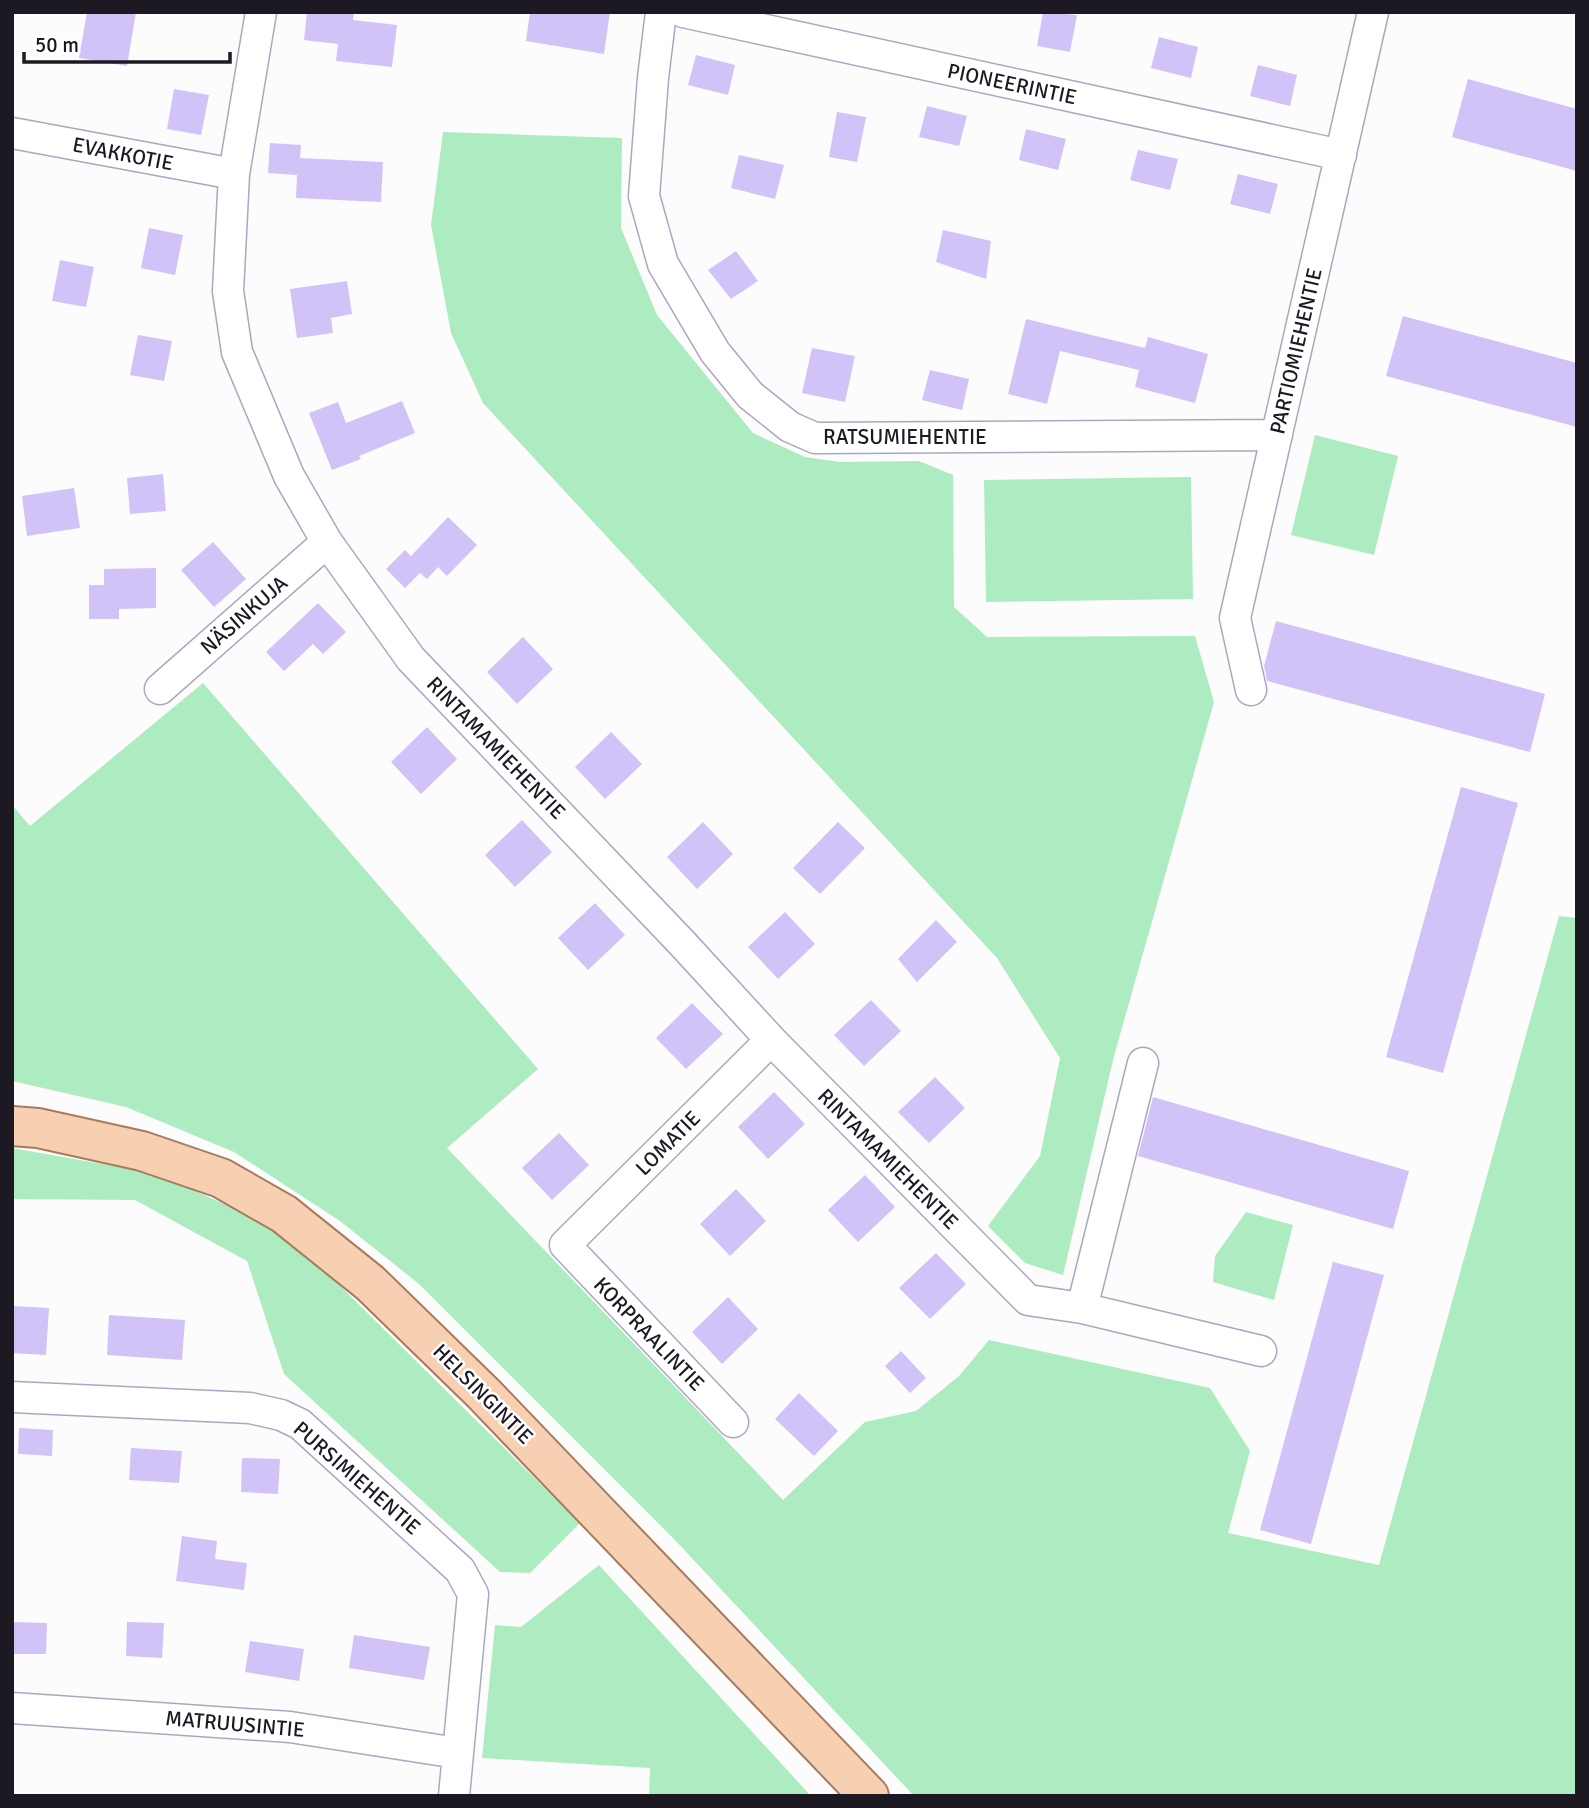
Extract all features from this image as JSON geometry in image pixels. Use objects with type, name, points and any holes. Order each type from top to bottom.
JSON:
[{"type":"main road","name":"HELSINGINTIE","points":[[12,1126],[38,1128],[142,1151],[220,1178],[284,1214],[369,1283],[484,1394],[869,1796]]},
{"type":"street","name":"RINTAMAMIEHENTIE","points":[[261,12],[234,174],[228,291],[237,352],[289,475],[327,542],[411,659],[771,1040],[1028,1300],[1082,1308],[1261,1351]]},
{"type":"street","name":"RATSUMIEHENTIE","points":[[661,12],[644,196],[663,264],[715,352],[750,395],[790,427],[815,438],[1277,435]]},
{"type":"street","name":"PIONEERINTIE","points":[[683,12],[1341,155]]},
{"type":"street","name":"PARTIOMIEHENTIE","points":[[1251,690],[1235,618],[1373,12]]},
{"type":"street","name":"EVAKKOTIE","points":[[12,133],[234,174]]},
{"type":"street","name":"NÄSINKUJA","points":[[160,689],[327,542]]},
{"type":"street","name":"LOMATIE","points":[[565,1245],[771,1040]]},
{"type":"street","points":[[1082,1308],[1143,1063]]},
{"type":"street","name":"KORPRAALINTIE","points":[[565,1245],[733,1422]]},
{"type":"street","name":"PURSIMIEHENTIE","points":[[12,1397],[250,1409],[281,1415],[300,1424],[460,1570],[474,1594],[454,1796]]},
{"type":"street","name":"MATRUUSINTIE","points":[[12,1708],[290,1727],[457,1753]]},
{"type":"green space","points":[[443,132],[622,138],[621,228],[657,315],[753,433],[805,457],[840,462],[919,461],[953,475],[954,607],[987,637],[1195,636],[1214,702],[1114,1056],[1063,1275],[1025,1263],[988,1226],[1040,1156],[1060,1058],[997,958],[483,403],[451,333],[431,225]]},
{"type":"green space","points":[[1315,435],[1398,456],[1374,555],[1291,535]]},
{"type":"green space","points":[[1191,477],[1193,599],[986,602],[984,480]]},
{"type":"green space","points":[[203,683],[538,1069],[447,1148],[783,1500],[865,1422],[916,1411],[959,1376],[989,1340],[1210,1388],[1250,1451],[1228,1533],[1379,1565],[1559,916],[1577,918],[1577,1796],[914,1796],[674,1539],[419,1284],[340,1221],[234,1152],[126,1107],[12,1081],[12,805],[30,826]]},
{"type":"green space","points":[[12,1148],[136,1170],[191,1189],[246,1214],[293,1245],[334,1280],[580,1523],[530,1573],[500,1572],[284,1374],[247,1261],[135,1200],[12,1199]]},
{"type":"green space","points":[[1246,1212],[1293,1225],[1274,1300],[1213,1282],[1215,1256]]},
{"type":"green space","points":[[599,1565],[811,1796],[649,1796],[650,1768],[482,1758],[495,1625],[521,1627]]},
{"type":"building","points":[[87,12],[136,12],[127,66],[79,58]]},
{"type":"building","points":[[307,12],[354,12],[353,20],[397,25],[392,67],[336,61],[338,44],[304,40]]},
{"type":"building","points":[[530,12],[610,12],[604,54],[526,41]]},
{"type":"building","points":[[1043,12],[1077,15],[1070,52],[1037,46]]},
{"type":"building","points":[[1159,37],[1198,47],[1191,78],[1151,68]]},
{"type":"building","points":[[696,55],[735,65],[728,95],[688,85]]},
{"type":"building","points":[[1258,65],[1297,75],[1290,106],[1250,96]]},
{"type":"building","points":[[1468,79],[1577,109],[1577,171],[1452,137]]},
{"type":"building","points":[[174,89],[209,95],[201,135],[167,129]]},
{"type":"building","points":[[927,106],[967,116],[959,146],[919,137]]},
{"type":"building","points":[[837,112],[866,117],[857,162],[829,157]]},
{"type":"building","points":[[1026,129],[1066,139],[1058,170],[1019,160]]},
{"type":"building","points":[[270,143],[301,145],[300,158],[383,162],[381,202],[296,198],[297,175],[268,173]]},
{"type":"building","points":[[1138,150],[1178,159],[1170,190],[1130,180]]},
{"type":"building","points":[[739,155],[784,165],[775,199],[731,188]]},
{"type":"building","points":[[1238,174],[1278,184],[1270,214],[1230,204]]},
{"type":"building","points":[[149,228],[183,235],[175,275],[141,268]]},
{"type":"building","points":[[943,230],[991,241],[986,279],[936,262]]},
{"type":"building","points":[[736,251],[758,281],[731,299],[708,270]]},
{"type":"building","points":[[60,260],[94,267],[86,307],[52,301]]},
{"type":"building","points":[[347,281],[352,314],[331,318],[333,333],[297,338],[290,289]]},
{"type":"building","points":[[1403,316],[1577,363],[1577,427],[1386,376]]},
{"type":"building","points":[[1026,319],[1145,348],[1148,337],[1208,354],[1195,403],[1135,387],[1139,370],[1060,351],[1047,404],[1008,394]]},
{"type":"building","points":[[138,335],[172,341],[164,381],[130,375]]},
{"type":"building","points":[[812,348],[855,356],[845,402],[802,393]]},
{"type":"building","points":[[930,370],[969,379],[962,410],[922,400]]},
{"type":"building","points":[[402,401],[415,433],[332,470],[309,413],[338,402],[346,423]]},
{"type":"building","points":[[163,474],[166,511],[130,514],[127,478]]},
{"type":"building","points":[[74,488],[80,528],[27,536],[22,496]]},
{"type":"building","points":[[448,517],[477,545],[447,576],[438,567],[427,579],[420,573],[405,588],[386,569],[405,550],[411,556]]},
{"type":"building","points":[[213,542],[246,579],[214,607],[181,570]]},
{"type":"building","points":[[156,568],[156,608],[119,609],[119,619],[89,619],[89,585],[104,585],[104,569]]},
{"type":"building","points":[[318,603],[346,632],[323,654],[313,644],[284,671],[266,652]]},
{"type":"building","points":[[1276,621],[1545,694],[1530,752],[1267,681],[1264,666]]},
{"type":"building","points":[[523,637],[553,669],[517,704],[487,672]]},
{"type":"building","points":[[427,727],[457,759],[421,794],[391,762]]},
{"type":"building","points":[[611,732],[642,764],[605,799],[575,767]]},
{"type":"building","points":[[1461,787],[1518,803],[1443,1073],[1386,1057]]},
{"type":"building","points":[[522,820],[552,852],[515,887],[485,855]]},
{"type":"building","points":[[703,822],[733,854],[697,889],[667,857]]},
{"type":"building","points":[[838,822],[865,848],[820,894],[793,868]]},
{"type":"building","points":[[595,903],[625,935],[588,970],[558,938]]},
{"type":"building","points":[[785,912],[815,944],[778,979],[748,947]]},
{"type":"building","points":[[936,920],[957,942],[917,982],[898,959]]},
{"type":"building","points":[[871,1000],[901,1031],[864,1066],[834,1035]]},
{"type":"building","points":[[692,1003],[723,1034],[686,1069],[656,1038]]},
{"type":"building","points":[[935,1077],[965,1108],[929,1143],[898,1112]]},
{"type":"building","points":[[774,1092],[805,1124],[768,1159],[738,1127]]},
{"type":"building","points":[[1153,1097],[1409,1171],[1393,1229],[1138,1156]]},
{"type":"building","points":[[559,1133],[589,1165],[552,1200],[522,1168]]},
{"type":"building","points":[[865,1175],[895,1207],[858,1242],[828,1210]]},
{"type":"building","points":[[736,1189],[766,1221],[730,1256],[700,1224]]},
{"type":"building","points":[[936,1253],[966,1284],[930,1319],[899,1288]]},
{"type":"building","points":[[1333,1262],[1384,1275],[1311,1544],[1260,1530]]},
{"type":"building","points":[[728,1297],[758,1329],[722,1364],[692,1332]]},
{"type":"building","points":[[12,1306],[49,1308],[46,1355],[12,1353]]},
{"type":"building","points":[[109,1315],[185,1320],[182,1360],[107,1355]]},
{"type":"building","points":[[901,1351],[926,1378],[910,1393],[885,1366]]},
{"type":"building","points":[[799,1393],[838,1431],[814,1456],[775,1419]]},
{"type":"building","points":[[19,1428],[53,1430],[52,1456],[18,1454]]},
{"type":"building","points":[[131,1448],[182,1451],[179,1483],[129,1480]]},
{"type":"building","points":[[242,1458],[280,1459],[278,1494],[241,1492]]},
{"type":"building","points":[[182,1536],[217,1541],[215,1559],[247,1563],[244,1590],[176,1581]]},
{"type":"building","points":[[12,1622],[47,1623],[46,1654],[12,1654]]},
{"type":"building","points":[[127,1622],[164,1623],[162,1658],[126,1656]]},
{"type":"building","points":[[354,1635],[430,1647],[424,1680],[349,1668]]},
{"type":"building","points":[[250,1641],[304,1649],[299,1681],[245,1672]]}]
